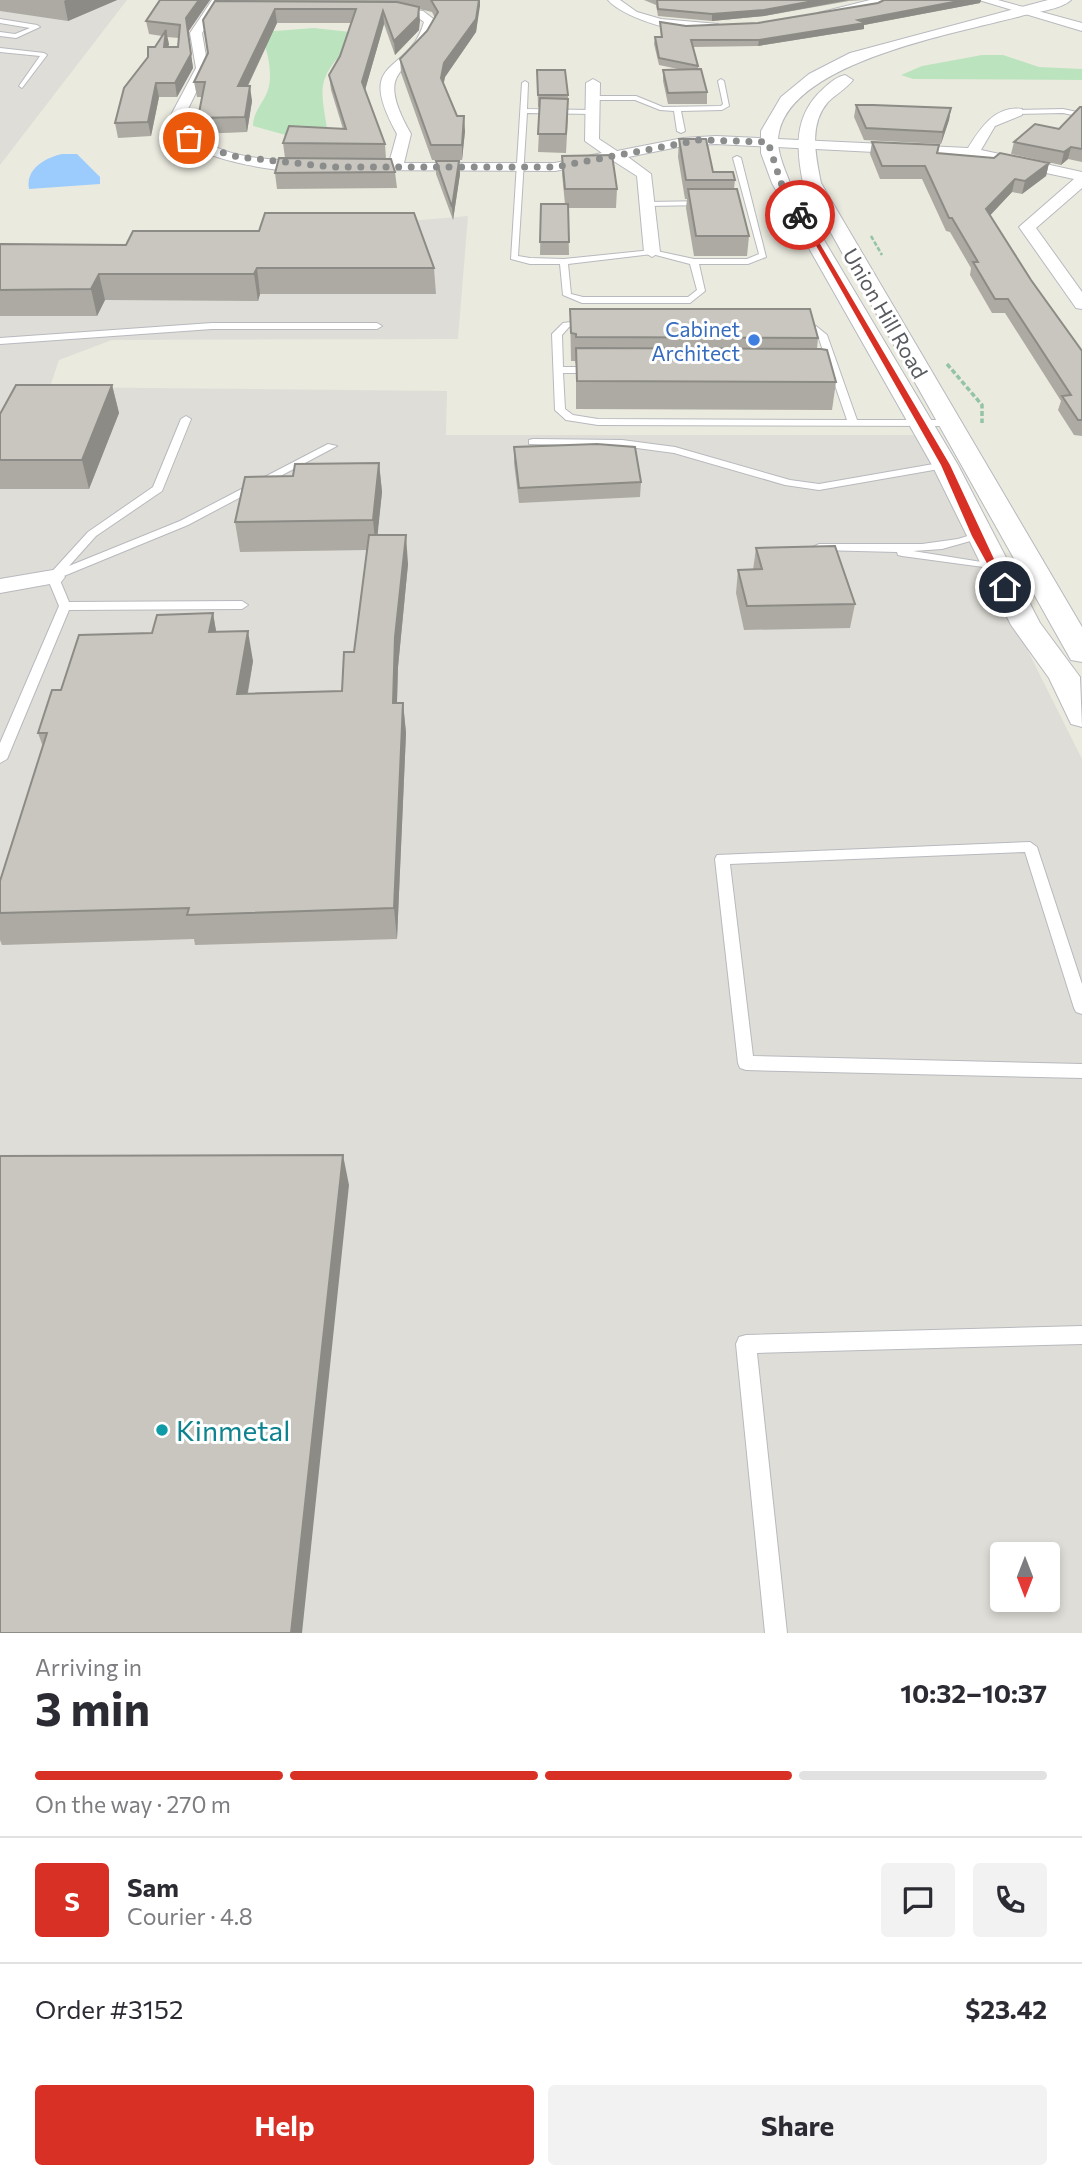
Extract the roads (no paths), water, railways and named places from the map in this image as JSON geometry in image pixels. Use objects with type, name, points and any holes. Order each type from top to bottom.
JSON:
[{"type":"street","points":[[614,0],[624,11],[644,19],[683,26],[732,28]]},
{"type":"street","points":[[812,16],[886,0]]},
{"type":"street","points":[[985,0],[1082,27]]},
{"type":"street","points":[[768,142],[770,131],[787,101],[815,77],[839,63],[873,51],[1064,0]]},
{"type":"street","points":[[218,6],[196,33],[202,68],[178,115],[178,122],[189,138],[203,147],[238,157],[339,167],[555,167],[699,140],[972,153],[1082,178]]},
{"type":"street","name":"Union Hill Road","points":[[1082,8],[896,57],[861,71],[820,99],[807,124],[806,143],[812,183],[1082,653]]},
{"type":"street","points":[[368,9],[409,10],[430,21],[426,34],[391,71],[386,99],[404,134],[395,167]]},
{"type":"street","points":[[626,25],[644,19]]},
{"type":"street","points":[[593,98],[592,141],[644,174],[652,252]]},
{"type":"street","points":[[972,153],[990,123],[1017,112]]},
{"type":"street","name":"Union Hill Road","points":[[768,142],[781,183],[945,465],[977,536],[1026,625],[1064,677],[1082,716]]},
{"type":"street","points":[[1082,178],[1027,227],[1082,304]]},
{"type":"street","points":[[0,586],[53,577]]},
{"type":"lane","points":[[0,21],[37,27],[16,36],[0,34]]},
{"type":"lane","points":[[0,50],[44,55],[22,86]]},
{"type":"lane","points":[[522,111],[593,98],[636,98],[662,109],[709,109],[727,105],[721,81]]},
{"type":"lane","points":[[525,83],[514,257],[530,261],[565,262],[652,252],[694,262],[748,261],[763,255],[737,158]]},
{"type":"lane","points":[[677,109],[681,131]]},
{"type":"lane","points":[[1017,112],[1063,111],[1082,115]]},
{"type":"lane","points":[[648,204],[710,203]]},
{"type":"lane","points":[[736,203],[748,203]]},
{"type":"lane","points":[[565,262],[567,295],[582,300],[690,300],[701,291],[694,262]]},
{"type":"lane","points":[[603,323],[566,325],[557,334],[560,410],[570,418],[598,422],[950,423]]},
{"type":"lane","points":[[790,324],[813,328],[822,335],[853,423]]},
{"type":"lane","points":[[0,341],[212,326],[377,326]]},
{"type":"lane","points":[[558,370],[613,370]]},
{"type":"lane","points":[[821,371],[835,371]]},
{"type":"lane","points":[[53,577],[92,534],[158,489],[186,419]]},
{"type":"lane","points":[[533,442],[622,443],[675,450],[789,484],[819,486],[945,465]]},
{"type":"lane","points":[[53,577],[184,523],[332,446]]},
{"type":"lane","points":[[810,547],[936,547],[961,543],[977,536]]},
{"type":"lane","points":[[888,546],[900,553],[922,558],[994,567]]},
{"type":"lane","points":[[0,759],[65,606],[53,577]]},
{"type":"lane","points":[[65,606],[242,604]]},
{"type":"lane","points":[[1082,1008],[1030,847],[722,859],[746,1063],[1082,1071]]},
{"type":"lane","points":[[776,1633],[746,1345],[1082,1335]]},
{"type":"water","points":[[62,154],[77,154],[100,177],[100,184],[29,189],[33,170],[49,158]]},
{"type":"place","name":"Cabinet Architect","points":[[754,340]]},
{"type":"place","name":"Kinmetal","points":[[162,1430]]}]
